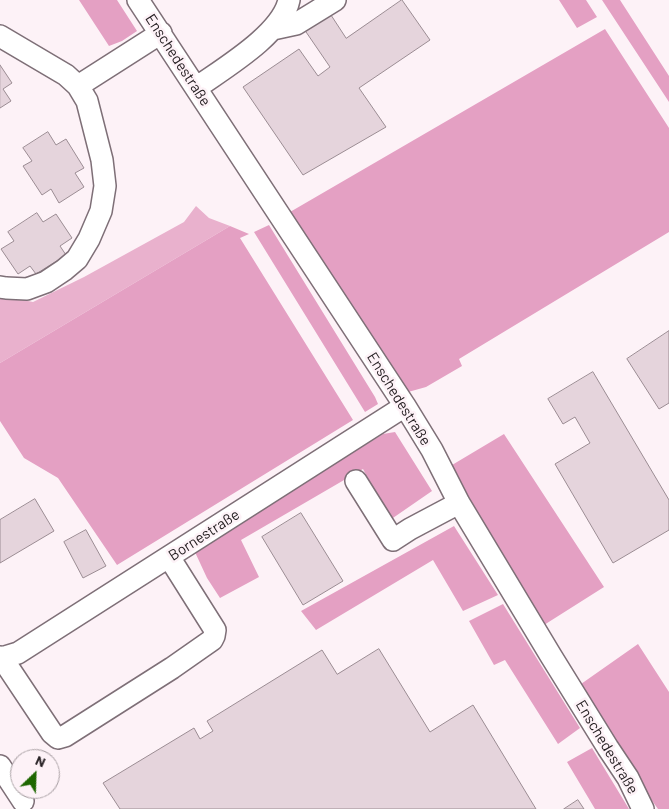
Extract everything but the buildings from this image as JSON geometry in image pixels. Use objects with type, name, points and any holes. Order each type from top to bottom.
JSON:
[{"type":"street","name":"Enschedestraße","points":[[138,0],[405,406],[432,450],[459,502],[551,656],[628,778],[643,809]]},
{"type":"street","points":[[196,88],[248,51],[273,29],[281,19],[289,0]]},
{"type":"street","points":[[273,29],[296,24],[335,0]]},
{"type":"street","points":[[78,86],[161,33]]},
{"type":"street","points":[[0,36],[66,75],[78,86],[87,101],[102,160],[105,186],[100,212],[89,240],[77,259],[46,282],[27,289],[0,287]]},
{"type":"street","name":"Bornestraße","points":[[1,657],[18,653],[405,406]]},
{"type":"street","points":[[356,481],[393,540],[459,502]]},
{"type":"street","points":[[1,657],[52,734],[58,738],[65,736],[172,668],[212,640],[215,630],[169,557]]},
{"type":"street","points":[[0,766],[23,801]]},
{"type":"shaded area","points":[[79,0],[117,0],[137,31],[122,41],[109,46]]},
{"type":"shaded area","points":[[559,0],[586,0],[597,17],[577,28]]},
{"type":"shaded area","points":[[602,0],[620,0],[669,76],[669,102]]},
{"type":"shaded area","points":[[605,29],[669,128],[669,232],[459,359],[462,366],[426,387],[401,394],[290,212]]},
{"type":"shaded area","points":[[196,206],[209,218],[230,226],[0,363],[0,295],[33,302],[84,277],[184,222]]},
{"type":"shaded area","points":[[269,225],[375,397],[378,404],[365,412],[254,232]]},
{"type":"shaded area","points":[[230,226],[249,234],[240,238],[353,420],[117,565],[58,478],[24,458],[0,421],[0,363]]},
{"type":"shaded area","points":[[395,432],[432,491],[390,520],[363,469],[241,540],[259,577],[220,598],[207,578],[194,550],[383,434]]},
{"type":"shaded area","points":[[504,434],[604,587],[544,625],[447,468]]},
{"type":"shaded area","points":[[454,526],[498,595],[463,611],[433,560],[316,630],[301,611]]},
{"type":"shaded area","points":[[503,604],[580,728],[558,744],[505,660],[494,665],[469,621]]},
{"type":"shaded area","points":[[638,644],[669,692],[669,809],[658,809],[643,788],[581,684]]},
{"type":"shaded area","points":[[592,748],[629,809],[595,809],[567,762]]}]
